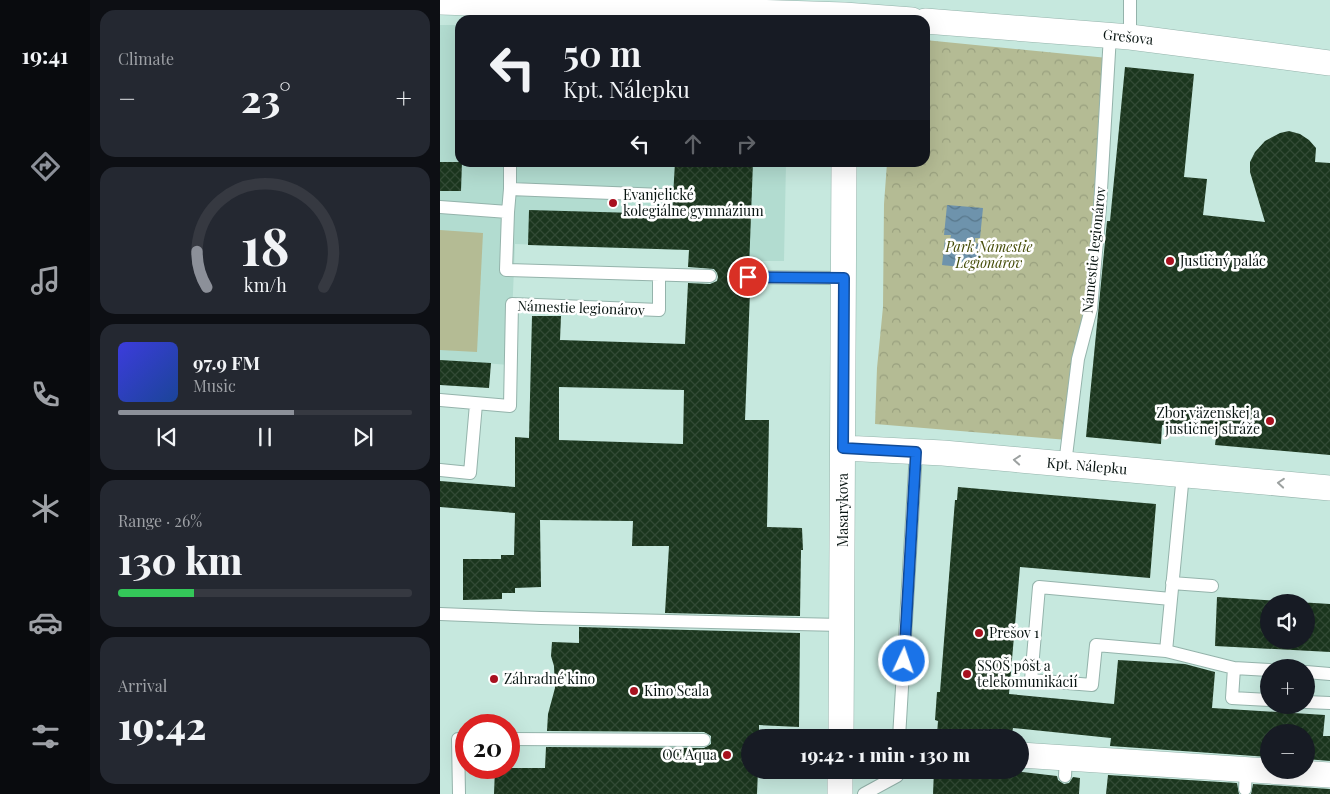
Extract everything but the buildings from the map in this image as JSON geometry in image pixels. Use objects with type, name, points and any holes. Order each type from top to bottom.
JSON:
[{"type":"street","points":[[440,2],[844,9],[881,15]]},
{"type":"street","name":"Grešova","points":[[930,21],[1120,36],[1330,63]]},
{"type":"street","name":"Masarykova","points":[[841,729],[844,167]]},
{"type":"street","name":"Kpt. Nálepku","points":[[843,448],[1065,464],[1330,488]]},
{"type":"street","points":[[1029,757],[1065,767],[1246,779],[1330,775]]},
{"type":"street","points":[[840,779],[840,794]]},
{"type":"lane","name":"Námestie legionárov","points":[[1065,464],[1078,359],[1090,309],[1120,36],[1130,0]]},
{"type":"lane","points":[[510,167],[506,270],[710,276]]},
{"type":"lane","points":[[510,189],[663,195]]},
{"type":"lane","points":[[440,207],[508,212]]},
{"type":"lane","name":"Námestie legionárov","points":[[476,404],[510,406],[512,304],[659,310],[659,275]]},
{"type":"lane","points":[[748,277],[844,278]]},
{"type":"lane","points":[[440,400],[476,404],[470,472],[440,470]]},
{"type":"lane","points":[[900,729],[916,452]]},
{"type":"lane","points":[[1166,651],[1183,474]]},
{"type":"lane","points":[[1172,583],[1212,586]]},
{"type":"lane","points":[[1171,599],[1039,587],[1031,680],[1092,685],[1096,645],[1166,651],[1234,668],[1260,669]]},
{"type":"lane","points":[[440,614],[842,625]]},
{"type":"lane","points":[[1234,668],[1232,698],[1260,700]]},
{"type":"lane","points":[[1315,673],[1330,674]]},
{"type":"lane","points":[[1315,702],[1330,703]]},
{"type":"lane","points":[[520,739],[704,740]]},
{"type":"lane","points":[[459,779],[459,794]]},
{"type":"lane","points":[[864,794],[892,779]]},
{"type":"shaded area","name":"Evanjelické kolegiálne gymnázium","points":[[440,25],[455,25],[455,167],[786,167],[784,261],[749,261],[715,251],[515,244],[510,365],[440,360]]},
{"type":"green space","name":"Park Námestie Legionárov","points":[[930,40],[1108,58],[1097,232],[1068,440],[875,424],[877,368],[883,307],[884,204],[887,167],[930,167]]},
{"type":"green space","points":[[440,230],[483,233],[477,352],[440,350]]},
{"type":"water","points":[[947,205],[983,208],[980,238],[975,238],[975,243],[980,244],[978,269],[942,265],[945,239],[950,240],[951,235],[944,235]]},
{"type":"place","name":"Evanjelické kolegiálne gymnázium","points":[[613,203]]},
{"type":"place","name":"Justičný palác","points":[[1170,261]]},
{"type":"place","name":"Zbor väzenskej a justičnej stráže","points":[[1270,421]]},
{"type":"place","name":"Prešov 1","points":[[979,633]]},
{"type":"place","name":"SSOŠ pôšt a telekomunikácií","points":[[967,674]]},
{"type":"place","name":"Záhradné kino","points":[[494,679]]},
{"type":"place","name":"Kino Scala","points":[[634,691]]},
{"type":"place","name":"OC Aqua","points":[[727,755]]},
{"type":"route","points":[[748,277],[844,278],[843,448],[916,452],[904,661]]}]
